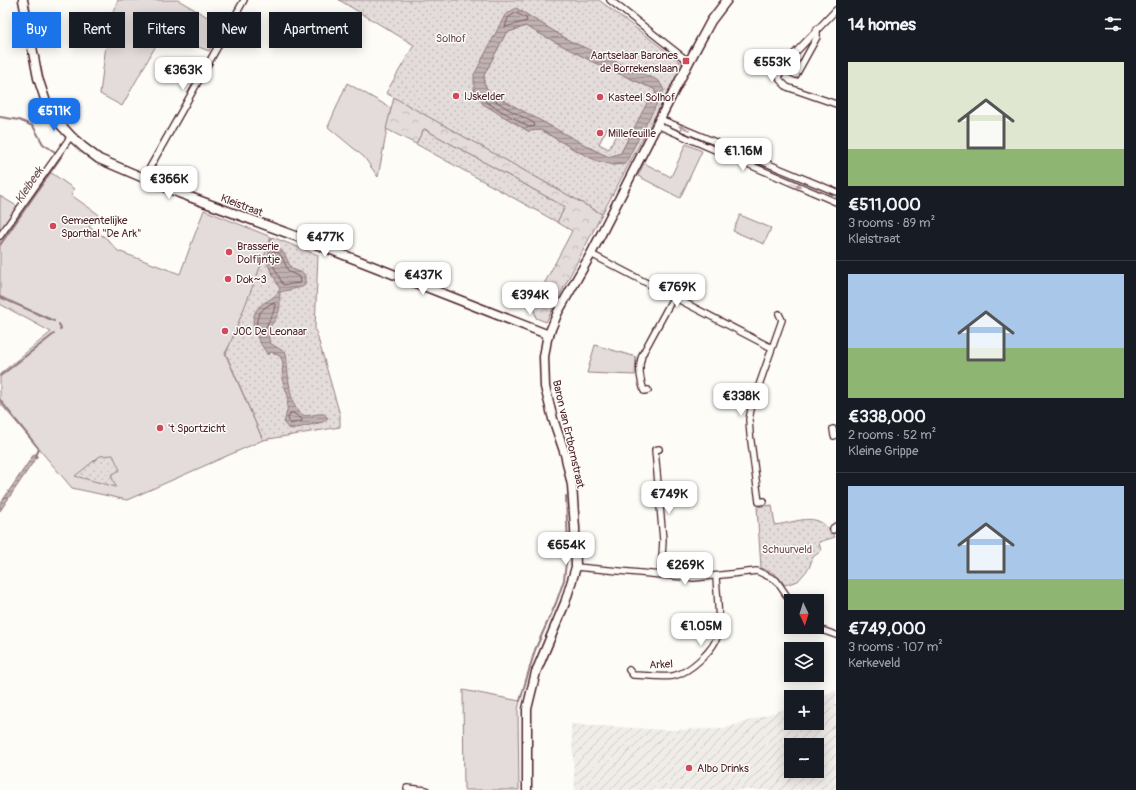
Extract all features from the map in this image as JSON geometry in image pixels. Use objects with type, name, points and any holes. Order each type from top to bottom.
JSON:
[{"type":"street","name":"Kleistraat","points":[[23,0],[42,90],[54,114],[71,136],[83,148],[99,159],[144,178],[549,334]]},
{"type":"street","points":[[144,178],[244,0]]},
{"type":"street","points":[[610,0],[689,62]]},
{"type":"street","name":"Baron van Ertbornstraat","points":[[526,790],[527,709],[536,672],[565,603],[576,568],[572,484],[565,454],[553,419],[545,387],[544,357],[549,334],[558,312],[591,254],[689,62],[711,21],[727,0]]},
{"type":"street","points":[[836,10],[781,70],[779,75],[780,80],[788,87],[836,104]]},
{"type":"street","points":[[790,72],[796,75],[817,37],[817,29]]},
{"type":"street","points":[[659,122],[836,192]]},
{"type":"street","points":[[659,122],[836,202]]},
{"type":"street","points":[[0,236],[71,136]]},
{"type":"street","points":[[591,254],[770,347]]},
{"type":"street","points":[[648,390],[644,391],[639,377],[639,364],[674,296]]},
{"type":"street","points":[[764,501],[759,502],[750,419],[752,405],[770,347],[782,320],[779,314]]},
{"type":"street","points":[[833,428],[834,436],[836,436]]},
{"type":"street","points":[[659,449],[655,450],[663,540],[661,574]]},
{"type":"street","points":[[576,568],[694,578],[716,577],[747,571],[758,571],[776,580],[786,594]]},
{"type":"street","name":"Arkel","points":[[629,670],[633,675],[673,676],[682,672],[708,653],[716,642],[718,633],[716,577]]},
{"type":"street","points":[[824,631],[836,635]]},
{"type":"street","points":[[407,788],[426,790]]},
{"type":"shaded area","points":[[836,690],[836,790],[575,790],[571,724],[663,730],[723,729],[784,709],[784,730],[824,730],[824,695]]},
{"type":"green space","points":[[118,0],[178,0],[199,12],[133,12],[133,48],[155,48],[122,106],[100,94],[106,48],[125,48],[125,12],[113,12]]},
{"type":"green space","name":"Solhof","points":[[339,0],[599,0],[683,64],[602,214],[386,93],[414,45],[362,14],[362,12],[359,12]],"holes":[[[516,8],[570,41],[664,90],[614,165],[577,151],[541,130],[528,131],[483,104],[474,90]]]},
{"type":"green space","points":[[199,12],[207,17],[207,48],[211,48],[209,51],[199,47]]},
{"type":"green space","name":"Solhof","points":[[526,26],[595,63],[654,89],[656,94],[654,100],[635,134],[630,135],[621,153],[609,157],[490,93],[484,84],[484,75],[506,33]],"holes":[[[607,128],[617,133],[609,149],[599,144]]]},
{"type":"green space","points":[[347,83],[391,108],[378,177],[364,157],[328,127]]},
{"type":"green space","points":[[394,97],[602,214],[546,322],[536,318],[533,305],[572,231],[557,222],[565,207],[424,129],[416,144],[386,129]]},
{"type":"green space","points":[[424,129],[565,207],[557,222],[416,144]]},
{"type":"green space","points":[[686,144],[702,151],[680,198],[638,176],[644,163],[671,177]]},
{"type":"green space","points":[[46,171],[53,174],[74,189],[71,195],[98,214],[89,227],[106,238],[118,251],[180,274],[204,210],[271,237],[242,324],[225,353],[263,440],[127,500],[72,488],[0,403],[0,374],[51,332],[0,304],[0,196],[20,208]]},
{"type":"green space","points":[[740,215],[771,228],[764,244],[733,231]]},
{"type":"green space","points":[[272,237],[318,255],[315,328],[340,415],[340,427],[263,440],[226,354]]},
{"type":"green space","points":[[595,345],[636,357],[635,375],[587,373]]},
{"type":"green space","points":[[113,455],[120,470],[111,475],[116,487],[75,476],[100,456]]},
{"type":"green space","name":"Schuurveld","points":[[772,505],[775,525],[809,519],[816,520],[829,529],[835,537],[819,542],[821,551],[813,557],[809,568],[798,581],[785,585],[775,574],[761,568],[757,507]]},
{"type":"green space","points":[[463,690],[520,701],[518,710],[519,790],[464,790]]},
{"type":"water","points":[[516,8],[570,41],[659,81],[664,90],[625,164],[614,165],[597,161],[541,130],[528,131],[483,104],[474,90],[474,75],[505,15]],"holes":[[[525,26],[595,63],[654,89],[656,94],[654,100],[648,101],[633,130],[635,134],[630,135],[621,153],[609,157],[490,93],[484,84],[484,75],[506,33]]]},
{"type":"water","points":[[273,247],[283,252],[292,269],[303,273],[305,276],[305,285],[280,292],[279,311],[269,332],[270,343],[286,353],[288,377],[292,397],[294,405],[298,411],[303,415],[324,414],[328,418],[323,422],[293,429],[288,428],[284,423],[287,411],[288,396],[282,379],[283,362],[280,356],[271,352],[268,355],[257,337],[253,323],[256,311],[280,289],[266,261],[270,248]]},
{"type":"water","points":[[34,454],[38,456],[0,511],[0,504]]},
{"type":"waterway","name":"Kleibeek","points":[[0,117],[19,120],[33,126],[43,144],[55,152]]},
{"type":"waterway","name":"Kleibeek","points":[[0,245],[61,157],[60,155]]},
{"type":"waterway","name":"Kleibeek","points":[[0,297],[54,321]]},
{"type":"waterway","name":"Kleibeek","points":[[59,324],[61,328],[60,330]]},
{"type":"waterway","name":"Kleibeek","points":[[0,376],[54,334]]},
{"type":"waterway","name":"Kleibeek","points":[[0,400],[39,449],[36,456]]},
{"type":"waterway","points":[[520,701],[535,650],[556,603],[564,580],[568,546],[566,496]]},
{"type":"place","name":"Aartselaar Barones de Borrekenslaan","points":[[686,61]]},
{"type":"place","name":"IJskelder","points":[[456,96]]},
{"type":"place","name":"Kasteel Solhof","points":[[600,97]]},
{"type":"place","name":"Millefeuille","points":[[600,133]]},
{"type":"place","name":"Gemeentelijke Sporthal \"De Ark\"","points":[[53,226]]},
{"type":"place","name":"Brasserie Dolfijntje","points":[[229,252]]},
{"type":"place","name":"Dok~3","points":[[228,279]]},
{"type":"place","name":"JOC De Leonaar","points":[[225,331]]},
{"type":"place","name":"'t Sportzicht","points":[[160,428]]},
{"type":"place","name":"Albo Drinks","points":[[689,768]]}]
